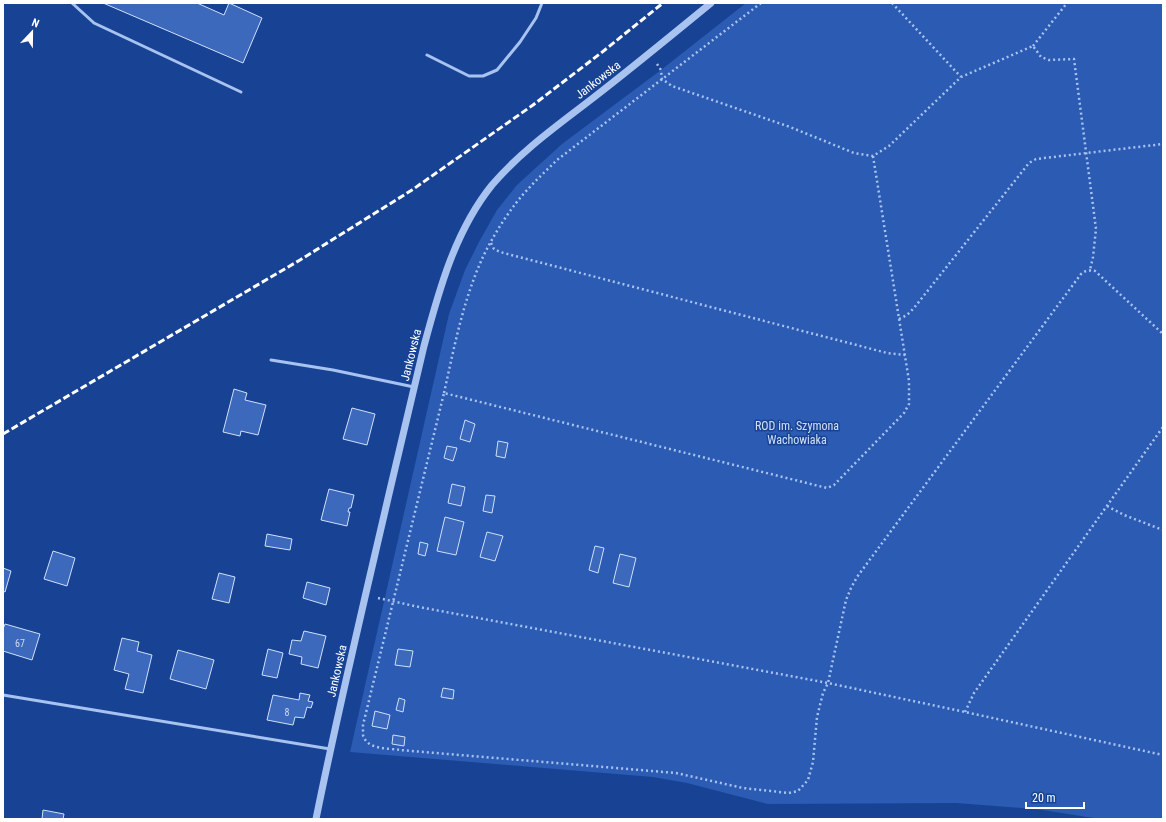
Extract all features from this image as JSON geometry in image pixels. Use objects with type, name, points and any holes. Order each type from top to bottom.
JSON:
[{"type":"street","name":"Jankowska","points":[[316,819],[330,749],[414,387],[435,309],[455,249],[471,217],[491,186],[513,162],[711,3]]},
{"type":"lane","points":[[72,3],[94,23],[241,92]]},
{"type":"lane","points":[[427,55],[469,76],[483,76],[497,70],[520,42],[536,18],[542,3]]},
{"type":"lane","points":[[271,360],[333,370],[414,387]]},
{"type":"lane","points":[[3,695],[330,749]]},
{"type":"path","points":[[761,3],[557,160],[528,189],[491,242],[482,259],[460,321],[444,393],[363,725],[363,736],[368,743],[376,747],[676,773],[743,788],[789,793],[798,791],[808,780],[813,762],[817,717],[823,693],[828,683],[846,600],[856,577],[1081,274],[1090,270],[1101,276],[1163,334]]},
{"type":"path","points":[[892,3],[962,77]]},
{"type":"path","points":[[649,54],[661,70],[662,79],[672,86],[790,127],[854,153],[873,156],[889,146],[962,77],[1033,46],[1067,3]]},
{"type":"path","points":[[1033,46],[1041,57],[1049,60],[1074,59],[1096,229],[1090,270]]},
{"type":"path","points":[[899,319],[907,315],[914,308],[1029,163],[1036,159],[1163,144]]},
{"type":"path","points":[[444,393],[827,488],[834,485],[904,413],[909,404],[909,382],[873,156]]},
{"type":"path","points":[[491,242],[494,249],[500,252],[880,351],[905,355]]},
{"type":"path","points":[[965,712],[974,694],[1163,427]]},
{"type":"path","points":[[1107,506],[1124,515],[1163,530]]},
{"type":"path","points":[[366,595],[427,608],[828,683],[1163,756]]},
{"type":"green space","name":"ROD im. Szymona Wachowiaka","points":[[746,3],[1163,3],[1163,819],[1100,819],[1036,809],[956,803],[768,804],[687,783],[653,777],[350,752],[449,314],[465,270],[479,242],[497,210],[517,185],[562,144],[661,70]]},
{"type":"building","points":[[103,3],[197,3],[224,15],[229,3],[262,18],[243,63]]},
{"type":"building","points":[[234,389],[247,393],[245,400],[266,405],[258,435],[241,431],[240,436],[223,432]]},
{"type":"building","points":[[352,408],[375,414],[367,445],[343,439]]},
{"type":"building","points":[[465,420],[475,424],[470,442],[460,439]]},
{"type":"building","points":[[498,441],[508,443],[505,458],[496,456]]},
{"type":"building","points":[[447,446],[457,448],[453,461],[444,458]]},
{"type":"building","points":[[452,484],[465,487],[461,506],[448,503]]},
{"type":"building","points":[[329,489],[354,495],[351,508],[349,508],[348,512],[350,512],[347,526],[321,520]]},
{"type":"building","points":[[486,495],[495,496],[492,513],[483,511]]},
{"type":"building","points":[[445,517],[464,522],[456,555],[437,551]]},
{"type":"building","points":[[487,532],[503,536],[495,561],[480,557]]},
{"type":"building","points":[[267,534],[292,539],[290,550],[265,546]]},
{"type":"building","points":[[420,542],[428,544],[425,556],[418,554]]},
{"type":"building","points":[[595,546],[604,548],[598,573],[589,570]]},
{"type":"building","points":[[53,551],[75,558],[67,586],[44,579]]},
{"type":"building","points":[[620,554],[636,558],[629,587],[613,583]]},
{"type":"building","points":[[3,568],[11,571],[5,592],[3,591]]},
{"type":"building","points":[[219,573],[235,577],[229,603],[212,599]]},
{"type":"building","points":[[307,582],[330,588],[326,605],[303,598]]},
{"type":"building","points":[[5,624],[40,634],[32,660],[3,651],[3,629]]},
{"type":"building","points":[[304,631],[326,636],[318,668],[301,664],[302,657],[289,654],[292,640],[301,641]]},
{"type":"building","points":[[122,638],[139,642],[137,651],[152,655],[143,693],[125,689],[129,674],[114,670]]},
{"type":"building","points":[[268,649],[283,653],[277,678],[262,675]]},
{"type":"building","points":[[398,649],[413,651],[410,667],[395,665]]},
{"type":"building","points":[[178,650],[214,660],[206,689],[170,679]]},
{"type":"building","points":[[443,688],[454,690],[453,699],[441,697]]},
{"type":"building","points":[[300,693],[310,695],[308,701],[313,702],[311,708],[307,707],[304,718],[295,717],[293,725],[267,720],[273,695],[299,700]]},
{"type":"building","points":[[399,698],[405,700],[403,712],[396,710]]},
{"type":"building","points":[[375,711],[390,715],[387,729],[372,726]]},
{"type":"building","points":[[393,735],[405,737],[404,746],[392,744]]},
{"type":"building","points":[[43,810],[64,814],[63,819],[42,819]]},
{"type":"railway","points":[[3,434],[300,260],[412,190],[533,105],[663,3]]}]
